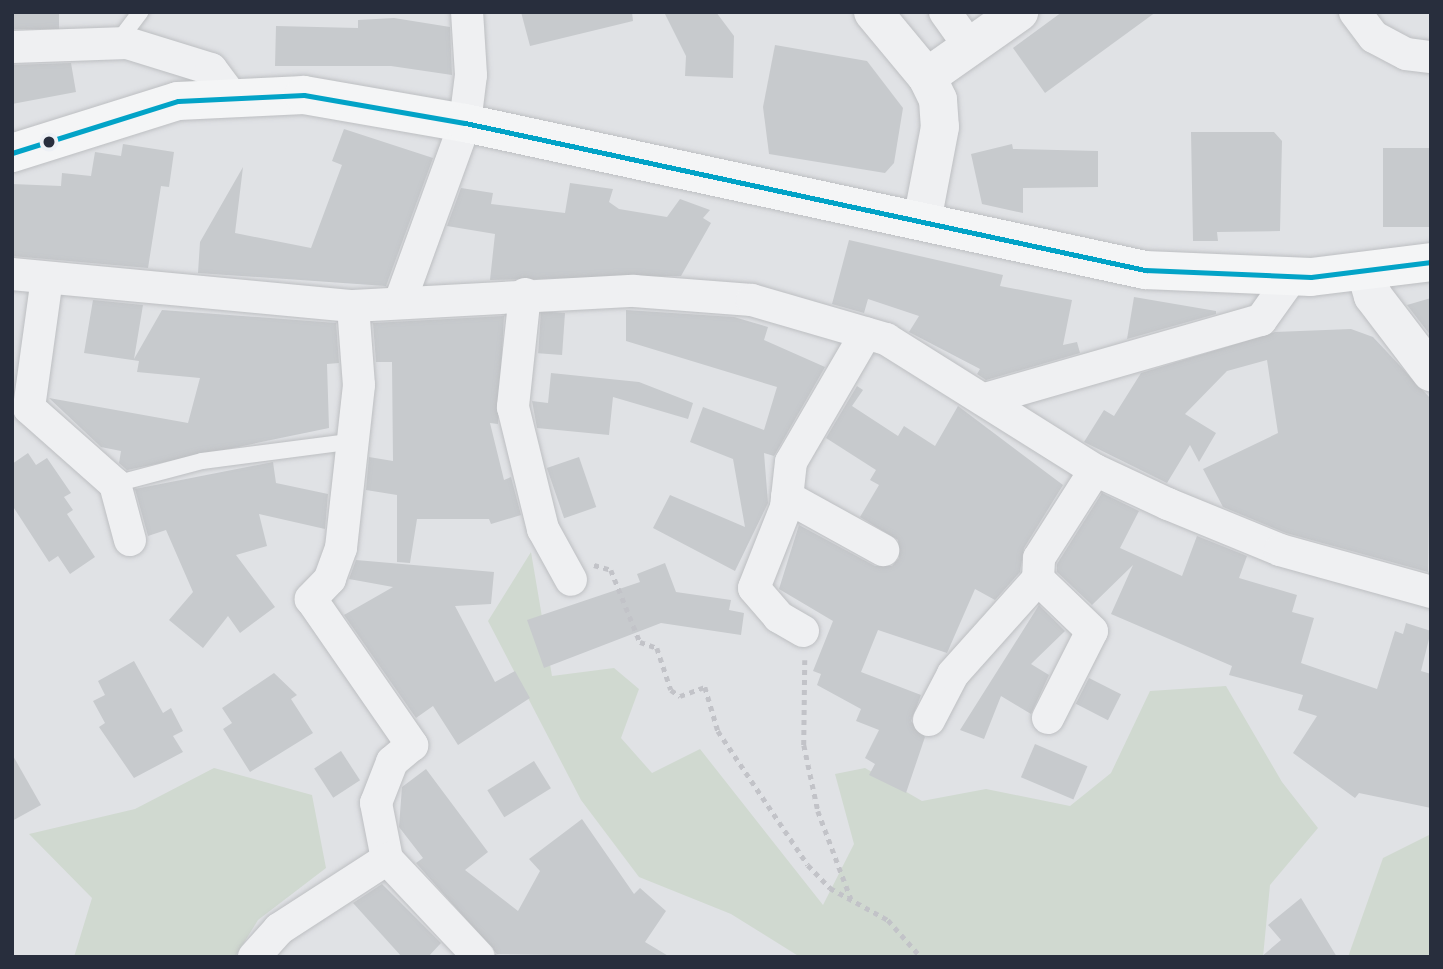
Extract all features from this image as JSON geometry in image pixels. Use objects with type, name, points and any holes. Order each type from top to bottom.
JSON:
[{"type":"highway","points":[[12,153],[122,114],[230,94],[304,95],[466,123],[1144,270],[1291,278],[1366,272],[1431,262]]},
{"type":"street","points":[[401,299],[466,123],[471,75],[467,12]]},
{"type":"street","points":[[873,12],[927,77],[940,127],[922,222]]},
{"type":"street","points":[[945,12],[970,47]]},
{"type":"street","points":[[927,77],[1018,12]]},
{"type":"street","points":[[1355,12],[1374,37],[1406,54],[1431,57]]},
{"type":"street","points":[[12,47],[117,43],[211,69],[230,94]]},
{"type":"street","points":[[1366,272],[1373,296],[1431,372]]},
{"type":"street","points":[[12,274],[353,306],[401,299],[690,291],[752,300],[866,333],[989,398],[1095,470],[1280,550],[1431,592]]},
{"type":"street","points":[[47,278],[29,408],[115,484],[130,541]]},
{"type":"street","points":[[989,398],[1261,320],[1291,278]]},
{"type":"street","points":[[525,294],[513,407],[543,529],[569,571]]},
{"type":"street","points":[[353,306],[355,441],[341,548],[330,579],[311,599],[412,745],[392,762],[376,803],[387,859],[428,909],[479,957]]},
{"type":"street","points":[[803,631],[779,617],[754,588],[787,497],[791,462],[866,333]]},
{"type":"street","points":[[929,720],[953,674],[1038,579],[1048,538],[1095,470]]},
{"type":"street","points":[[787,497],[883,550]]},
{"type":"street","points":[[1038,579],[1092,631],[1048,718]]},
{"type":"street","points":[[254,957],[279,929],[387,859]]},
{"type":"lane","points":[[117,43],[140,12]]},
{"type":"lane","points":[[115,484],[202,461],[355,441]]},
{"type":"path","points":[[569,571],[611,570],[640,642],[657,648],[671,690],[680,696],[705,687],[716,707],[718,731],[808,864],[852,900],[888,920],[921,957]]},
{"type":"path","points":[[803,631],[804,745],[818,811],[852,900]]},
{"type":"shaded area","points":[[531,552],[552,676],[614,668],[639,689],[621,738],[652,773],[700,749],[823,905],[854,844],[835,774],[865,768],[922,801],[986,789],[1070,806],[1111,773],[1150,691],[1226,686],[1282,782],[1318,828],[1270,885],[1263,957],[800,957],[731,914],[639,877],[581,800],[488,621]]},
{"type":"shaded area","points":[[214,768],[312,795],[326,868],[258,920],[235,957],[74,957],[92,898],[29,834],[135,809]]},
{"type":"shaded area","points":[[1431,834],[1431,957],[1348,957],[1383,858]]},
{"type":"building","points":[[12,12],[59,12],[59,29],[12,29]]},
{"type":"building","points":[[521,12],[632,12],[633,21],[530,46]]},
{"type":"building","points":[[664,12],[716,12],[734,36],[733,78],[685,76],[686,56]]},
{"type":"building","points":[[1062,12],[1156,12],[1045,93],[1013,48]]},
{"type":"building","points":[[394,18],[450,27],[452,75],[391,66],[275,66],[276,26],[358,28],[358,20]]},
{"type":"building","points":[[775,45],[867,61],[903,108],[894,163],[885,173],[769,154],[763,107]]},
{"type":"building","points":[[71,63],[76,92],[12,104],[12,65]]},
{"type":"building","points":[[344,129],[433,158],[386,286],[198,273],[200,242],[243,167],[235,233],[311,248],[342,165],[332,161]]},
{"type":"building","points":[[1191,132],[1274,132],[1282,141],[1280,231],[1217,232],[1218,241],[1193,241]]},
{"type":"building","points":[[123,144],[174,152],[169,187],[161,186],[148,268],[12,256],[12,184],[61,186],[62,173],[91,176],[95,152],[121,156]]},
{"type":"building","points":[[1012,144],[1013,149],[1098,151],[1098,187],[1023,188],[1023,213],[982,204],[971,154]]},
{"type":"building","points":[[1383,148],[1431,148],[1431,227],[1383,227]]},
{"type":"building","points":[[570,183],[613,189],[609,202],[619,209],[667,217],[680,199],[710,210],[703,218],[711,223],[681,276],[490,280],[495,234],[447,226],[461,188],[493,193],[491,204],[565,213]]},
{"type":"building","points":[[849,240],[1003,275],[1000,286],[1072,300],[1063,345],[1077,342],[1080,353],[986,380],[977,374],[980,369],[909,332],[919,316],[868,299],[864,313],[832,304]]},
{"type":"building","points":[[1134,297],[1216,311],[1216,314],[1127,339]]},
{"type":"building","points":[[1431,298],[1431,336],[1407,305]]},
{"type":"building","points":[[93,300],[143,305],[134,359],[162,310],[336,323],[339,363],[327,364],[329,428],[127,470],[119,463],[121,451],[101,447],[49,398],[188,423],[200,378],[137,372],[139,361],[84,353]]},
{"type":"building","points":[[626,310],[734,317],[768,327],[764,340],[825,367],[774,456],[764,453],[768,503],[735,571],[653,528],[670,495],[745,527],[733,459],[690,442],[703,407],[764,430],[777,387],[626,341]]},
{"type":"building","points":[[541,311],[565,313],[562,355],[538,353]]},
{"type":"building","points":[[504,316],[498,424],[490,423],[504,480],[511,477],[521,515],[491,524],[489,519],[417,519],[410,563],[397,562],[397,495],[366,490],[369,457],[393,461],[392,362],[376,362],[373,323]]},
{"type":"building","points":[[1351,329],[1373,337],[1431,399],[1428,572],[1286,533],[1223,507],[1203,469],[1278,433],[1267,360],[1227,371],[1185,414],[1216,433],[1199,462],[1190,445],[1167,483],[1084,442],[1104,410],[1114,416],[1141,373],[1275,332]]},
{"type":"building","points":[[551,373],[639,382],[693,403],[688,419],[613,397],[609,435],[537,428],[532,401],[548,403]]},
{"type":"building","points":[[857,386],[863,390],[852,406],[898,436],[904,426],[935,446],[958,406],[1063,485],[1024,548],[1020,572],[995,600],[975,589],[947,653],[878,630],[861,672],[921,695],[911,721],[925,737],[906,793],[869,775],[875,764],[865,758],[879,730],[856,721],[861,709],[817,685],[821,674],[813,671],[833,621],[779,589],[799,525],[875,566],[892,566],[899,558],[898,540],[860,517],[879,485],[870,480],[876,470],[826,438]]},
{"type":"building","points":[[28,453],[36,465],[47,458],[71,493],[64,497],[73,510],[67,514],[95,557],[70,574],[58,556],[49,562],[12,505],[12,464]]},
{"type":"building","points":[[579,457],[596,507],[564,518],[547,468]]},
{"type":"building","points":[[273,462],[276,483],[328,494],[325,529],[259,514],[267,546],[236,555],[275,607],[240,633],[228,616],[203,648],[169,620],[193,592],[166,530],[148,536],[135,489]]},
{"type":"building","points":[[1102,493],[1139,511],[1120,548],[1182,576],[1197,536],[1247,556],[1239,578],[1297,595],[1292,612],[1314,618],[1301,663],[1377,689],[1395,631],[1403,634],[1406,623],[1431,631],[1421,671],[1431,674],[1431,808],[1359,793],[1355,798],[1293,753],[1317,716],[1298,710],[1303,695],[1229,675],[1232,666],[1111,614],[1133,565],[1092,605],[1057,572],[1057,564]]},
{"type":"building","points":[[356,560],[494,572],[491,604],[455,606],[495,682],[515,671],[530,698],[458,745],[433,706],[416,718],[344,615],[393,587],[349,579]]},
{"type":"building","points":[[665,563],[676,592],[731,600],[729,610],[744,613],[741,635],[661,623],[544,668],[527,620],[640,582],[637,574]]},
{"type":"building","points":[[1039,605],[1065,631],[1031,664],[1049,675],[1031,714],[1001,696],[984,739],[960,730]]},
{"type":"building","points":[[134,661],[163,713],[171,708],[183,731],[173,736],[183,752],[134,778],[99,727],[105,723],[93,701],[105,695],[98,681]]},
{"type":"building","points":[[274,673],[297,695],[291,699],[313,733],[250,772],[223,729],[232,723],[222,708]]},
{"type":"building","points":[[1089,678],[1121,694],[1108,720],[1076,704]]},
{"type":"building","points":[[1035,744],[1087,766],[1073,799],[1021,777]]},
{"type":"building","points":[[341,751],[360,780],[333,798],[314,768]]},
{"type":"building","points":[[12,754],[41,805],[12,821]]},
{"type":"building","points":[[534,761],[551,788],[504,817],[487,790]]},
{"type":"building","points":[[426,769],[488,852],[465,870],[518,911],[540,871],[529,859],[582,819],[634,894],[640,888],[666,911],[645,942],[670,957],[497,954],[416,863],[423,858],[399,827],[402,787]]},
{"type":"building","points":[[382,884],[441,943],[428,957],[402,957],[353,903]]},
{"type":"building","points":[[1301,898],[1337,957],[1261,957],[1281,940],[1268,925]]},
{"type":"transit line","points":[[12,153],[178,101],[304,95],[465,123],[1145,270],[1311,277],[1431,262]]}]
